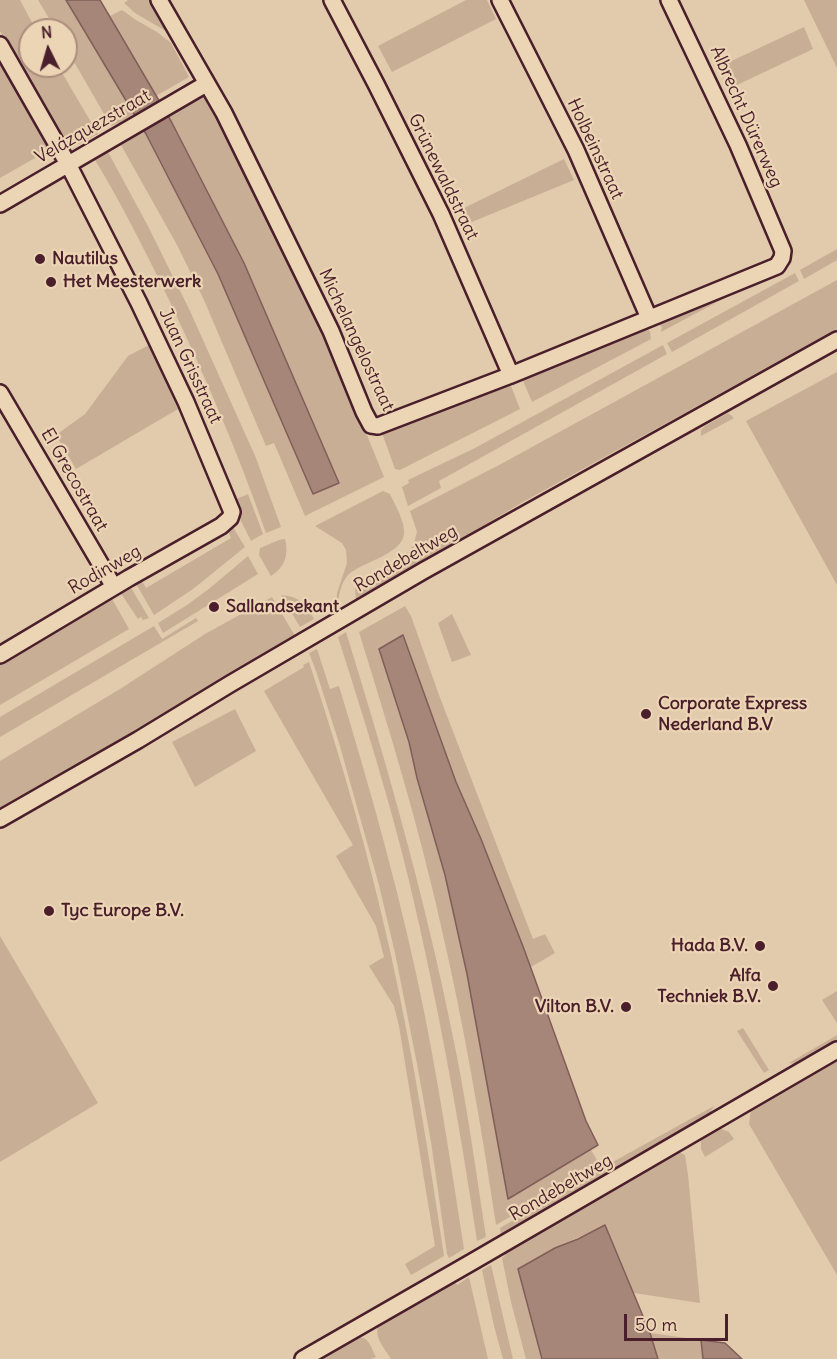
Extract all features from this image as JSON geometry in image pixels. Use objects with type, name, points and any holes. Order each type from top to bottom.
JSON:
[{"type":"street","name":"Michelangelostraat","points":[[159,0],[224,113],[331,331],[371,425],[378,426],[511,375],[777,266],[783,251]]},
{"type":"street","name":"Grünewaldstraat","points":[[332,0],[441,214],[511,375]]},
{"type":"street","name":"Holbeinstraat","points":[[500,0],[576,150],[649,318]]},
{"type":"street","name":"Albrecht Dürerweg","points":[[669,0],[738,144],[783,251]]},
{"type":"street","name":"Juan Grisstraat","points":[[0,45],[68,164],[139,303],[186,402],[229,503],[232,512],[230,518]]},
{"type":"street","name":"Velázquezstraat","points":[[0,204],[206,84]]},
{"type":"street","name":"Rondebeltweg","points":[[0,819],[433,566],[837,340]]},
{"type":"street","name":"El Grecostraat","points":[[0,393],[114,587]]},
{"type":"street","name":"Rodinweg","points":[[0,655],[221,526],[230,518]]},
{"type":"street","name":"Rondebeltweg","points":[[303,1359],[837,1050]]},
{"type":"shaded area","points":[[0,0],[20,0],[30,18],[18,18],[18,63],[0,31]]},
{"type":"shaded area","points":[[38,0],[66,0],[77,18],[49,18]]},
{"type":"shaded area","points":[[66,0],[100,0],[171,121],[244,263],[339,483],[313,494],[218,274],[146,134]]},
{"type":"shaded area","points":[[128,0],[154,0],[176,37],[135,13],[124,3]]},
{"type":"shaded area","points":[[466,0],[487,0],[496,19],[392,72],[378,46]]},
{"type":"shaded area","points":[[804,0],[837,0],[837,68]]},
{"type":"shaded area","points":[[122,10],[171,43],[189,77],[156,96],[110,16]]},
{"type":"shaded area","points":[[78,20],[134,114],[125,121],[111,126],[78,69]]},
{"type":"shaded area","points":[[804,27],[813,49],[735,86],[725,64]]},
{"type":"shaded area","points":[[0,65],[49,150],[0,178]]},
{"type":"shaded area","points":[[27,78],[65,78],[98,134],[76,145],[64,144]]},
{"type":"shaded area","points":[[205,94],[235,148],[323,327],[384,477],[305,516],[274,443],[266,446],[204,300],[177,245],[121,145],[144,131],[218,274],[313,494],[339,483],[244,263],[168,115]]},
{"type":"shaded area","points":[[108,152],[190,311],[256,458],[281,527],[266,533],[233,445],[183,330],[134,230],[95,160]]},
{"type":"shaded area","points":[[564,159],[574,180],[467,224],[460,210]]},
{"type":"shaded area","points":[[837,249],[837,260],[804,279],[800,270]]},
{"type":"shaded area","points":[[779,269],[661,332],[662,327],[655,320]]},
{"type":"shaded area","points":[[795,273],[799,281],[672,352],[667,343]]},
{"type":"shaded area","points":[[837,280],[837,329],[523,502],[356,602],[355,589],[361,581],[404,557],[413,546],[417,532],[410,511],[501,464]]},
{"type":"shaded area","points":[[645,325],[650,332],[651,339],[532,402],[521,376]]},
{"type":"shaded area","points":[[149,345],[178,409],[76,469],[56,435],[85,414],[128,356]]},
{"type":"shaded area","points":[[663,345],[667,354],[439,481],[441,488],[408,506],[402,487],[409,483],[408,480],[475,448]]},
{"type":"shaded area","points":[[837,372],[837,585],[746,421]]},
{"type":"shaded area","points":[[509,381],[520,409],[400,470],[395,469],[382,433]]},
{"type":"shaded area","points":[[728,413],[734,418],[701,436],[701,430],[705,426]]},
{"type":"shaded area","points":[[383,491],[390,494],[401,519],[404,529],[402,541],[389,552],[349,574],[342,584],[336,606],[337,593],[347,563],[346,550],[342,543],[315,526]]},
{"type":"shaded area","points":[[248,494],[263,534],[251,541],[234,500]]},
{"type":"shaded area","points":[[231,524],[245,547],[193,589],[154,615],[135,582],[141,579],[146,588],[231,538],[226,527]]},
{"type":"shaded area","points":[[285,539],[285,560],[280,569],[271,576],[259,555],[260,548]]},
{"type":"shaded area","points":[[248,556],[258,574],[163,633],[158,623],[210,588]]},
{"type":"shaded area","points":[[130,586],[149,618],[138,619],[120,592]]},
{"type":"shaded area","points":[[281,595],[293,597],[301,602],[314,619],[300,627]]},
{"type":"shaded area","points":[[111,597],[129,629],[0,705],[0,662]]},
{"type":"shaded area","points":[[272,597],[295,636],[292,639],[0,809],[0,761],[120,689],[205,634]]},
{"type":"shaded area","points":[[405,606],[411,616],[533,939],[545,934],[555,953],[531,967],[456,782],[404,636],[379,649],[409,742],[445,875],[467,974],[509,1198],[591,1150],[600,1165],[496,1225],[472,1075],[441,926],[413,815],[359,632]]},
{"type":"shaded area","points":[[452,614],[471,655],[452,662],[438,623]]},
{"type":"shaded area","points":[[196,618],[198,621],[0,737],[0,717],[154,626],[162,639]]},
{"type":"shaded area","points":[[346,632],[408,846],[447,1007],[466,1106],[486,1237],[477,1241],[430,974],[394,822],[338,637]]},
{"type":"shaded area","points":[[403,635],[456,782],[481,839],[524,949],[586,1121],[598,1145],[508,1199],[467,974],[445,875],[409,742],[379,649]]},
{"type":"shaded area","points":[[317,649],[330,689],[339,686],[386,850],[416,974],[436,1074],[464,1249],[449,1258],[431,1142],[395,953],[379,885],[339,743],[309,653]]},
{"type":"shaded area","points":[[309,662],[354,807],[391,955],[426,1143],[444,1256],[411,1275],[405,1264],[435,1246],[399,1026],[394,1006],[369,966],[384,957],[376,926],[336,856],[353,845],[264,691]]},
{"type":"shaded area","points":[[235,709],[256,751],[195,787],[172,742]]},
{"type":"shaded area","points":[[0,936],[98,1103],[0,1162]]},
{"type":"shaded area","points":[[837,991],[837,1023],[822,1000]]},
{"type":"shaded area","points":[[743,1028],[769,1070],[764,1073],[737,1031]]},
{"type":"shaded area","points":[[837,1035],[837,1040],[796,1064],[789,1063]]},
{"type":"shaded area","points":[[837,1059],[837,1275],[749,1124],[751,1109]]},
{"type":"shaded area","points":[[714,1106],[709,1115],[501,1235],[500,1228]]},
{"type":"shaded area","points":[[719,1128],[729,1132],[734,1139],[705,1157],[701,1149],[701,1140]]},
{"type":"shaded area","points":[[673,1152],[685,1155],[700,1303],[634,1293],[605,1225],[555,1248],[527,1304],[542,1359],[526,1359],[511,1302],[502,1258],[505,1256],[503,1250]]},
{"type":"shaded area","points":[[605,1225],[650,1333],[658,1359],[542,1359],[518,1269],[555,1248]]},
{"type":"shaded area","points":[[491,1265],[513,1359],[503,1359],[494,1326],[482,1270]]},
{"type":"shaded area","points":[[469,1277],[488,1359],[391,1359],[378,1337],[380,1322],[453,1280],[457,1285]]},
{"type":"shaded area","points":[[650,1333],[701,1340],[703,1359],[658,1359]]},
{"type":"shaded area","points":[[355,1337],[366,1340],[376,1357],[371,1359],[318,1359]]},
{"type":"shaded area","points":[[701,1340],[725,1343],[742,1359],[703,1359]]},
{"type":"place","name":"Nautilus","points":[[40,259]]},
{"type":"place","name":"Het Meesterwerk","points":[[51,282]]},
{"type":"place","name":"Sallandsekant","points":[[214,607]]},
{"type":"place","name":"Corporate Express Nederland B.V","points":[[646,714]]},
{"type":"place","name":"Tyc Europe B.V.","points":[[49,911]]},
{"type":"place","name":"Hada B.V.","points":[[760,946]]},
{"type":"place","name":"Alfa Techniek B.V.","points":[[773,986]]},
{"type":"place","name":"Vilton B.V.","points":[[626,1007]]}]
